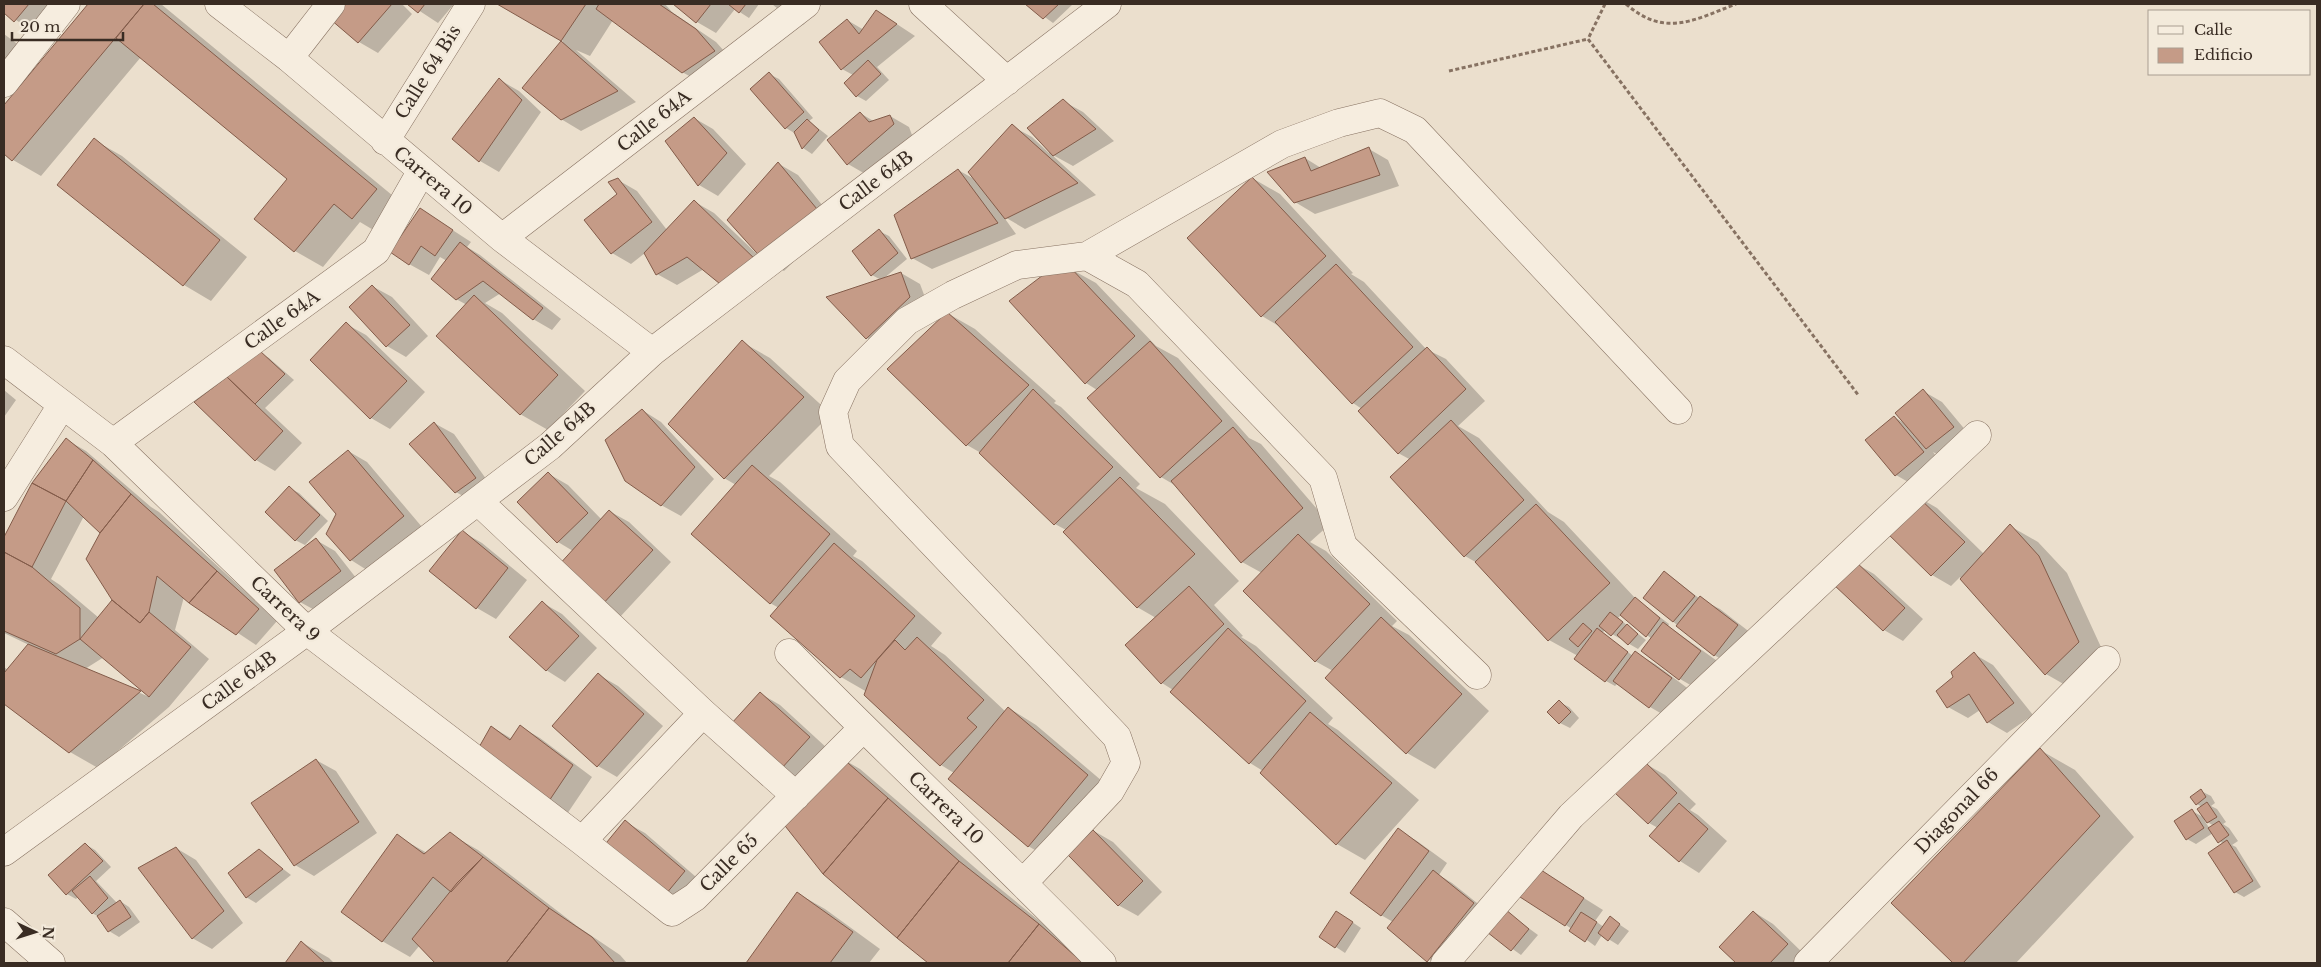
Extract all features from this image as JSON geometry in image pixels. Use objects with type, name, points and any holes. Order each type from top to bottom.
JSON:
[{"type":"street","points":[[4,83],[66,4]]},
{"type":"street","name":"Carrera 10","points":[[219,4],[290,58],[385,141],[502,238],[652,352]]},
{"type":"street","points":[[290,58],[331,4]]},
{"type":"street","name":"Calle 64 Bis","points":[[385,141],[471,4]]},
{"type":"street","name":"Calle 64A","points":[[502,238],[806,4]]},
{"type":"street","points":[[923,4],[1007,81]]},
{"type":"street","name":"Calle 64B","points":[[4,852],[307,631],[550,446],[652,352],[1107,4]]},
{"type":"street","points":[[1024,882],[1110,791],[1126,763],[1116,737],[840,446],[833,412],[847,381],[907,321],[953,295],[1017,265],[1087,256],[1282,144],[1339,123],[1380,113],[1415,130],[1678,410]]},
{"type":"street","name":"Calle 64A","points":[[114,443],[376,251],[422,172]]},
{"type":"street","points":[[1087,256],[1137,284],[1323,478],[1342,546],[1477,675]]},
{"type":"street","name":"Carrera 9","points":[[4,360],[62,406],[114,443],[307,631],[582,841]]},
{"type":"street","points":[[4,497],[62,406]]},
{"type":"street","points":[[1445,963],[1571,816],[1977,435]]},
{"type":"street","points":[[478,501],[703,713],[796,796]]},
{"type":"street","name":"Carrera 10","points":[[789,653],[863,728],[1024,882],[1102,963]]},
{"type":"street","name":"Diagonal 66","points":[[1808,963],[2106,660]]},
{"type":"street","points":[[582,841],[703,713]]},
{"type":"street","name":"Calle 65","points":[[582,841],[672,912],[695,897],[863,728]]},
{"type":"street","points":[[4,922],[51,963]]},
{"type":"path","points":[[1588,39],[1605,4]]},
{"type":"path","points":[[1626,4],[1639,15],[1678,24],[1688,23],[1736,4]]},
{"type":"path","points":[[1449,71],[1588,39]]},
{"type":"path","points":[[1588,39],[1859,396]]},
{"type":"building","points":[[4,4],[29,4],[14,22],[4,13]]},
{"type":"building","points":[[88,4],[144,4],[12,161],[4,154],[4,105]]},
{"type":"building","points":[[144,4],[153,4],[377,189],[352,219],[334,204],[294,252],[254,219],[287,179],[116,38]]},
{"type":"building","points":[[342,4],[392,4],[358,43],[330,19]]},
{"type":"building","points":[[407,4],[425,4],[418,13]]},
{"type":"building","points":[[497,4],[586,4],[561,41]]},
{"type":"building","points":[[599,4],[659,4],[696,29],[715,51],[682,73],[596,9]]},
{"type":"building","points":[[673,4],[711,4],[696,23]]},
{"type":"building","points":[[728,4],[746,4],[739,13]]},
{"type":"building","points":[[1025,4],[1059,4],[1043,19]]},
{"type":"building","points":[[876,10],[897,24],[841,70],[819,42],[847,19],[859,34]]},
{"type":"building","points":[[561,41],[618,91],[561,120],[522,88]]},
{"type":"building","points":[[868,60],[881,74],[856,97],[844,83]]},
{"type":"building","points":[[769,72],[804,112],[785,129],[750,89]]},
{"type":"building","points":[[499,78],[522,100],[479,162],[452,139]]},
{"type":"building","points":[[1063,99],[1096,129],[1053,156],[1027,128]]},
{"type":"building","points":[[860,112],[869,122],[890,115],[894,124],[847,165],[827,140]]},
{"type":"building","points":[[694,117],[727,153],[698,186],[665,141]]},
{"type":"building","points":[[807,119],[819,130],[802,149],[794,132]]},
{"type":"building","points":[[1012,124],[1078,183],[1005,219],[968,172]]},
{"type":"building","points":[[94,138],[220,240],[183,286],[57,185]]},
{"type":"building","points":[[1369,147],[1380,175],[1294,203],[1267,172],[1305,157],[1311,171]]},
{"type":"building","points":[[778,162],[817,209],[764,261],[727,220]]},
{"type":"building","points":[[958,169],[998,223],[911,259],[894,215]]},
{"type":"building","points":[[1252,177],[1326,256],[1261,317],[1187,238]]},
{"type":"building","points":[[618,178],[652,222],[611,254],[584,220],[617,194],[608,182]]},
{"type":"building","points":[[694,200],[759,263],[725,288],[687,257],[656,275],[644,253]]},
{"type":"building","points":[[420,208],[453,230],[435,256],[421,246],[409,265],[390,252]]},
{"type":"building","points":[[879,229],[898,253],[871,276],[852,251]]},
{"type":"building","points":[[460,242],[543,308],[533,320],[483,281],[456,300],[431,279]]},
{"type":"building","points":[[1336,264],[1413,347],[1352,404],[1275,322]]},
{"type":"building","points":[[1068,265],[1135,336],[1085,384],[1009,301],[1047,272]]},
{"type":"building","points":[[901,272],[910,297],[866,339],[826,297]]},
{"type":"building","points":[[372,285],[410,325],[386,347],[349,307]]},
{"type":"building","points":[[474,295],[558,375],[520,415],[436,336]]},
{"type":"building","points":[[947,312],[1029,385],[966,446],[887,369]]},
{"type":"building","points":[[346,322],[407,381],[370,419],[310,360]]},
{"type":"building","points":[[742,340],[804,397],[724,479],[668,424]]},
{"type":"building","points":[[1150,341],[1222,421],[1160,478],[1087,398]]},
{"type":"building","points":[[1427,347],[1466,389],[1398,454],[1358,411]]},
{"type":"building","points":[[260,351],[285,374],[255,404],[227,377]]},
{"type":"building","points":[[227,377],[283,431],[255,461],[194,402]]},
{"type":"building","points":[[1033,389],[1113,467],[1054,525],[979,453]]},
{"type":"building","points":[[1923,389],[1954,427],[1926,449],[1895,413]]},
{"type":"building","points":[[642,409],[695,467],[661,506],[625,481],[605,440]]},
{"type":"building","points":[[1894,416],[1924,452],[1895,476],[1865,440]]},
{"type":"building","points":[[1451,420],[1524,500],[1464,557],[1390,477]]},
{"type":"building","points":[[434,422],[476,478],[455,493],[409,444]]},
{"type":"building","points":[[1233,427],[1303,508],[1241,563],[1171,481]]},
{"type":"building","points":[[66,438],[93,460],[66,501],[32,483]]},
{"type":"building","points":[[348,450],[404,516],[350,561],[326,534],[336,514],[309,482]]},
{"type":"building","points":[[93,460],[131,494],[100,533],[66,501]]},
{"type":"building","points":[[752,465],[830,534],[770,604],[691,534]]},
{"type":"building","points":[[548,472],[588,513],[557,543],[517,502]]},
{"type":"building","points":[[1120,477],[1195,554],[1137,608],[1063,532]]},
{"type":"building","points":[[32,483],[66,501],[32,567],[4,552],[4,537]]},
{"type":"building","points":[[289,486],[320,515],[295,541],[265,512]]},
{"type":"building","points":[[131,494],[217,571],[189,603],[157,576],[149,612],[140,623],[112,600],[86,559],[100,533]]},
{"type":"building","points":[[1917,496],[1965,542],[1931,576],[1884,530]]},
{"type":"building","points":[[1536,504],[1610,583],[1548,641],[1475,562]]},
{"type":"building","points":[[609,510],[653,550],[600,607],[557,567]]},
{"type":"building","points":[[2010,524],[2039,556],[2079,642],[2045,675],[1960,579]]},
{"type":"building","points":[[462,530],[508,568],[476,609],[429,571]]},
{"type":"building","points":[[1298,534],[1370,604],[1315,662],[1243,591]]},
{"type":"building","points":[[316,538],[341,571],[299,603],[274,570]]},
{"type":"building","points":[[834,543],[915,616],[861,678],[850,669],[840,678],[770,616]]},
{"type":"building","points":[[4,552],[32,567],[80,608],[80,639],[56,654],[4,631]]},
{"type":"building","points":[[1855,561],[1905,608],[1883,631],[1833,584]]},
{"type":"building","points":[[217,571],[259,609],[236,635],[189,603]]},
{"type":"building","points":[[1664,571],[1695,596],[1673,622],[1643,598]]},
{"type":"building","points":[[1189,586],[1224,624],[1161,684],[1125,645]]},
{"type":"building","points":[[1700,596],[1738,625],[1714,656],[1676,626]]},
{"type":"building","points":[[1635,597],[1660,618],[1646,637],[1620,615]]},
{"type":"building","points":[[112,600],[140,623],[149,612],[191,647],[149,697],[80,639]]},
{"type":"building","points":[[542,601],[579,636],[546,671],[509,637]]},
{"type":"building","points":[[1610,612],[1623,622],[1611,636],[1599,626]]},
{"type":"building","points":[[1381,617],[1462,694],[1406,754],[1325,678]]},
{"type":"building","points":[[1663,622],[1701,651],[1679,680],[1641,651]]},
{"type":"building","points":[[1583,623],[1592,631],[1578,647],[1569,639]]},
{"type":"building","points":[[1627,624],[1638,634],[1628,645],[1617,635]]},
{"type":"building","points":[[1228,628],[1306,701],[1249,764],[1170,692]]},
{"type":"building","points":[[1597,628],[1628,652],[1605,682],[1574,659]]},
{"type":"building","points":[[917,637],[984,700],[967,718],[977,727],[940,766],[864,695],[877,660],[895,640],[905,650]]},
{"type":"building","points":[[28,644],[141,691],[69,753],[4,704],[4,673]]},
{"type":"building","points":[[1635,651],[1672,678],[1649,708],[1613,681]]},
{"type":"building","points":[[1974,652],[2014,703],[1987,723],[1969,694],[1947,708],[1936,691],[1953,677],[1951,672]]},
{"type":"building","points":[[598,673],[644,714],[597,767],[552,726]]},
{"type":"building","points":[[760,692],[810,737],[781,769],[731,724]]},
{"type":"building","points":[[1559,700],[1571,712],[1559,724],[1547,712]]},
{"type":"building","points":[[1008,707],[1088,775],[1028,847],[948,779]]},
{"type":"building","points":[[1310,712],[1392,783],[1336,845],[1260,773]]},
{"type":"building","points":[[520,725],[573,765],[547,804],[478,749],[491,726],[510,740]]},
{"type":"building","points":[[2040,748],[2100,816],[1963,963],[1953,963],[1891,903]]},
{"type":"building","points":[[840,756],[888,798],[823,874],[782,822]]},
{"type":"building","points":[[316,759],[359,822],[294,866],[251,803]]},
{"type":"building","points":[[1645,762],[1677,793],[1648,824],[1615,793]]},
{"type":"building","points":[[2201,789],[2206,797],[2196,805],[2190,797]]},
{"type":"building","points":[[888,798],[959,861],[897,938],[823,874]]},
{"type":"building","points":[[2207,802],[2217,817],[2207,823],[2197,809]]},
{"type":"building","points":[[1679,803],[1708,829],[1679,862],[1649,836]]},
{"type":"building","points":[[2192,809],[2204,828],[2186,840],[2174,821]]},
{"type":"building","points":[[625,820],[685,871],[661,900],[602,848]]},
{"type":"building","points":[[2219,821],[2229,835],[2218,843],[2208,828]]},
{"type":"building","points":[[1398,828],[1429,851],[1381,916],[1350,893]]},
{"type":"building","points":[[1093,830],[1143,881],[1118,906],[1068,855]]},
{"type":"building","points":[[450,832],[483,857],[451,892],[433,877],[382,942],[341,912],[397,834],[424,854]]},
{"type":"building","points":[[2227,840],[2253,881],[2234,893],[2208,853]]},
{"type":"building","points":[[85,843],[103,861],[66,895],[48,875]]},
{"type":"building","points":[[176,847],[224,911],[192,939],[138,868]]},
{"type":"building","points":[[259,849],[283,869],[246,898],[228,873]]},
{"type":"building","points":[[483,857],[549,908],[506,963],[435,963],[412,939],[457,883]]},
{"type":"building","points":[[959,861],[1039,924],[1008,963],[928,963],[897,938]]},
{"type":"building","points":[[1538,868],[1584,898],[1565,926],[1520,897]]},
{"type":"building","points":[[1433,870],[1474,903],[1427,962],[1387,928]]},
{"type":"building","points":[[90,876],[108,898],[92,914],[72,891]]},
{"type":"building","points":[[797,892],[853,932],[830,963],[746,963]]},
{"type":"building","points":[[120,900],[131,917],[108,932],[97,916]]},
{"type":"building","points":[[549,908],[592,937],[615,963],[506,963]]},
{"type":"building","points":[[1505,909],[1529,929],[1511,951],[1487,932]]},
{"type":"building","points":[[1336,911],[1353,922],[1335,948],[1319,937]]},
{"type":"building","points":[[1753,911],[1788,944],[1770,963],[1736,963],[1719,947]]},
{"type":"building","points":[[1581,912],[1597,922],[1585,942],[1569,931]]},
{"type":"building","points":[[1610,916],[1620,924],[1608,941],[1598,933]]},
{"type":"building","points":[[1039,924],[1083,963],[1008,963]]},
{"type":"building","points":[[301,941],[325,963],[285,963]]}]
